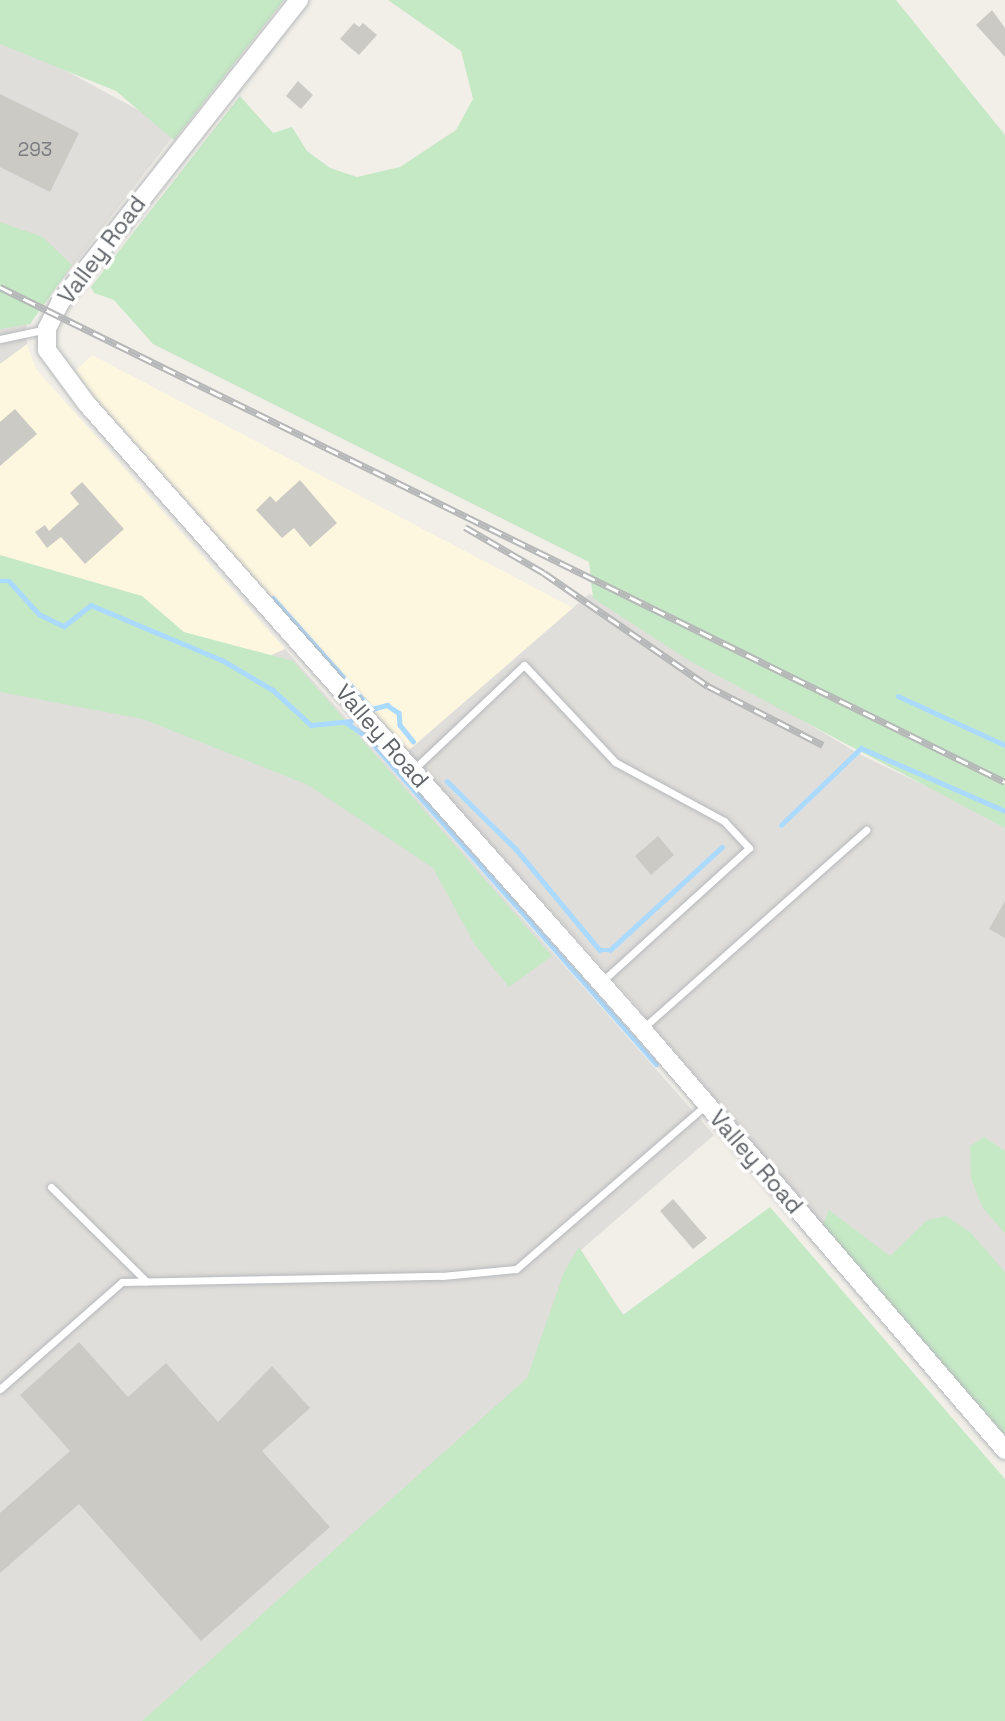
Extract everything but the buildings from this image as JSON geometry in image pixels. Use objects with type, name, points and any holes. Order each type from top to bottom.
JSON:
[{"type":"street","name":"Valley Road","points":[[299,0],[104,245],[47,329],[47,350],[60,372],[642,1029],[1005,1450]]},
{"type":"lane","points":[[0,339],[47,329]]},
{"type":"lane","points":[[413,770],[524,665],[615,762],[724,821],[749,848],[601,983]]},
{"type":"lane","points":[[642,1029],[866,830]]},
{"type":"lane","points":[[0,1389],[122,1282],[442,1276],[516,1269],[707,1104]]},
{"type":"lane","points":[[51,1186],[146,1282]]},
{"type":"shaded area","points":[[0,35],[177,131],[60,283],[0,252]]},
{"type":"shaded area","points":[[0,307],[26,319],[27,344],[0,364]]},
{"type":"shaded area","points":[[27,344],[36,369],[285,649],[263,659],[0,579],[0,364]]},
{"type":"shaded area","points":[[92,355],[573,608],[408,751],[97,400],[75,371]]},
{"type":"shaded area","points":[[0,579],[263,659],[285,649],[714,1135],[574,1256],[631,1323],[199,1721],[0,1721]]},
{"type":"shaded area","points":[[589,594],[861,755],[1005,824],[1005,1301],[938,1361],[622,989],[408,751]]},
{"type":"green space","points":[[0,0],[284,0],[174,140],[116,91],[0,44]]},
{"type":"green space","points":[[388,0],[896,0],[1005,135],[1005,828],[690,661],[593,598],[589,562],[153,344],[114,300],[94,293],[91,287],[240,96],[273,133],[292,127],[307,151],[330,168],[357,177],[400,167],[456,130],[473,99],[461,51]]},
{"type":"green space","points":[[0,222],[43,237],[72,265],[30,324],[0,329]]},
{"type":"green space","points":[[0,555],[142,596],[184,632],[293,661],[552,956],[509,987],[475,945],[433,868],[308,785],[143,719],[0,692]]},
{"type":"green space","points":[[984,1137],[1005,1151],[1005,1233],[982,1207],[971,1178],[970,1146]]},
{"type":"green space","points":[[770,1207],[1005,1479],[1005,1721],[142,1721],[527,1378],[564,1272],[579,1247],[623,1315]]},
{"type":"green space","points":[[829,1210],[890,1256],[927,1220],[946,1216],[970,1232],[1005,1272],[1005,1436],[822,1227]]},
{"type":"waterway","points":[[0,581],[9,581],[39,614],[64,626],[91,605],[222,660],[273,690],[311,725],[351,721]]},
{"type":"waterway","points":[[273,598],[372,709],[387,705],[399,713],[400,725],[413,741]]},
{"type":"waterway","points":[[898,696],[1005,745]]},
{"type":"waterway","points":[[347,723],[366,736],[656,1064]]},
{"type":"waterway","points":[[781,825],[861,748],[1005,811]]},
{"type":"waterway","points":[[447,781],[516,849],[600,950],[610,950],[722,847]]},
{"type":"railway","points":[[0,287],[1005,782]]},
{"type":"railway","points":[[465,527],[544,573],[708,686],[823,745]]}]
